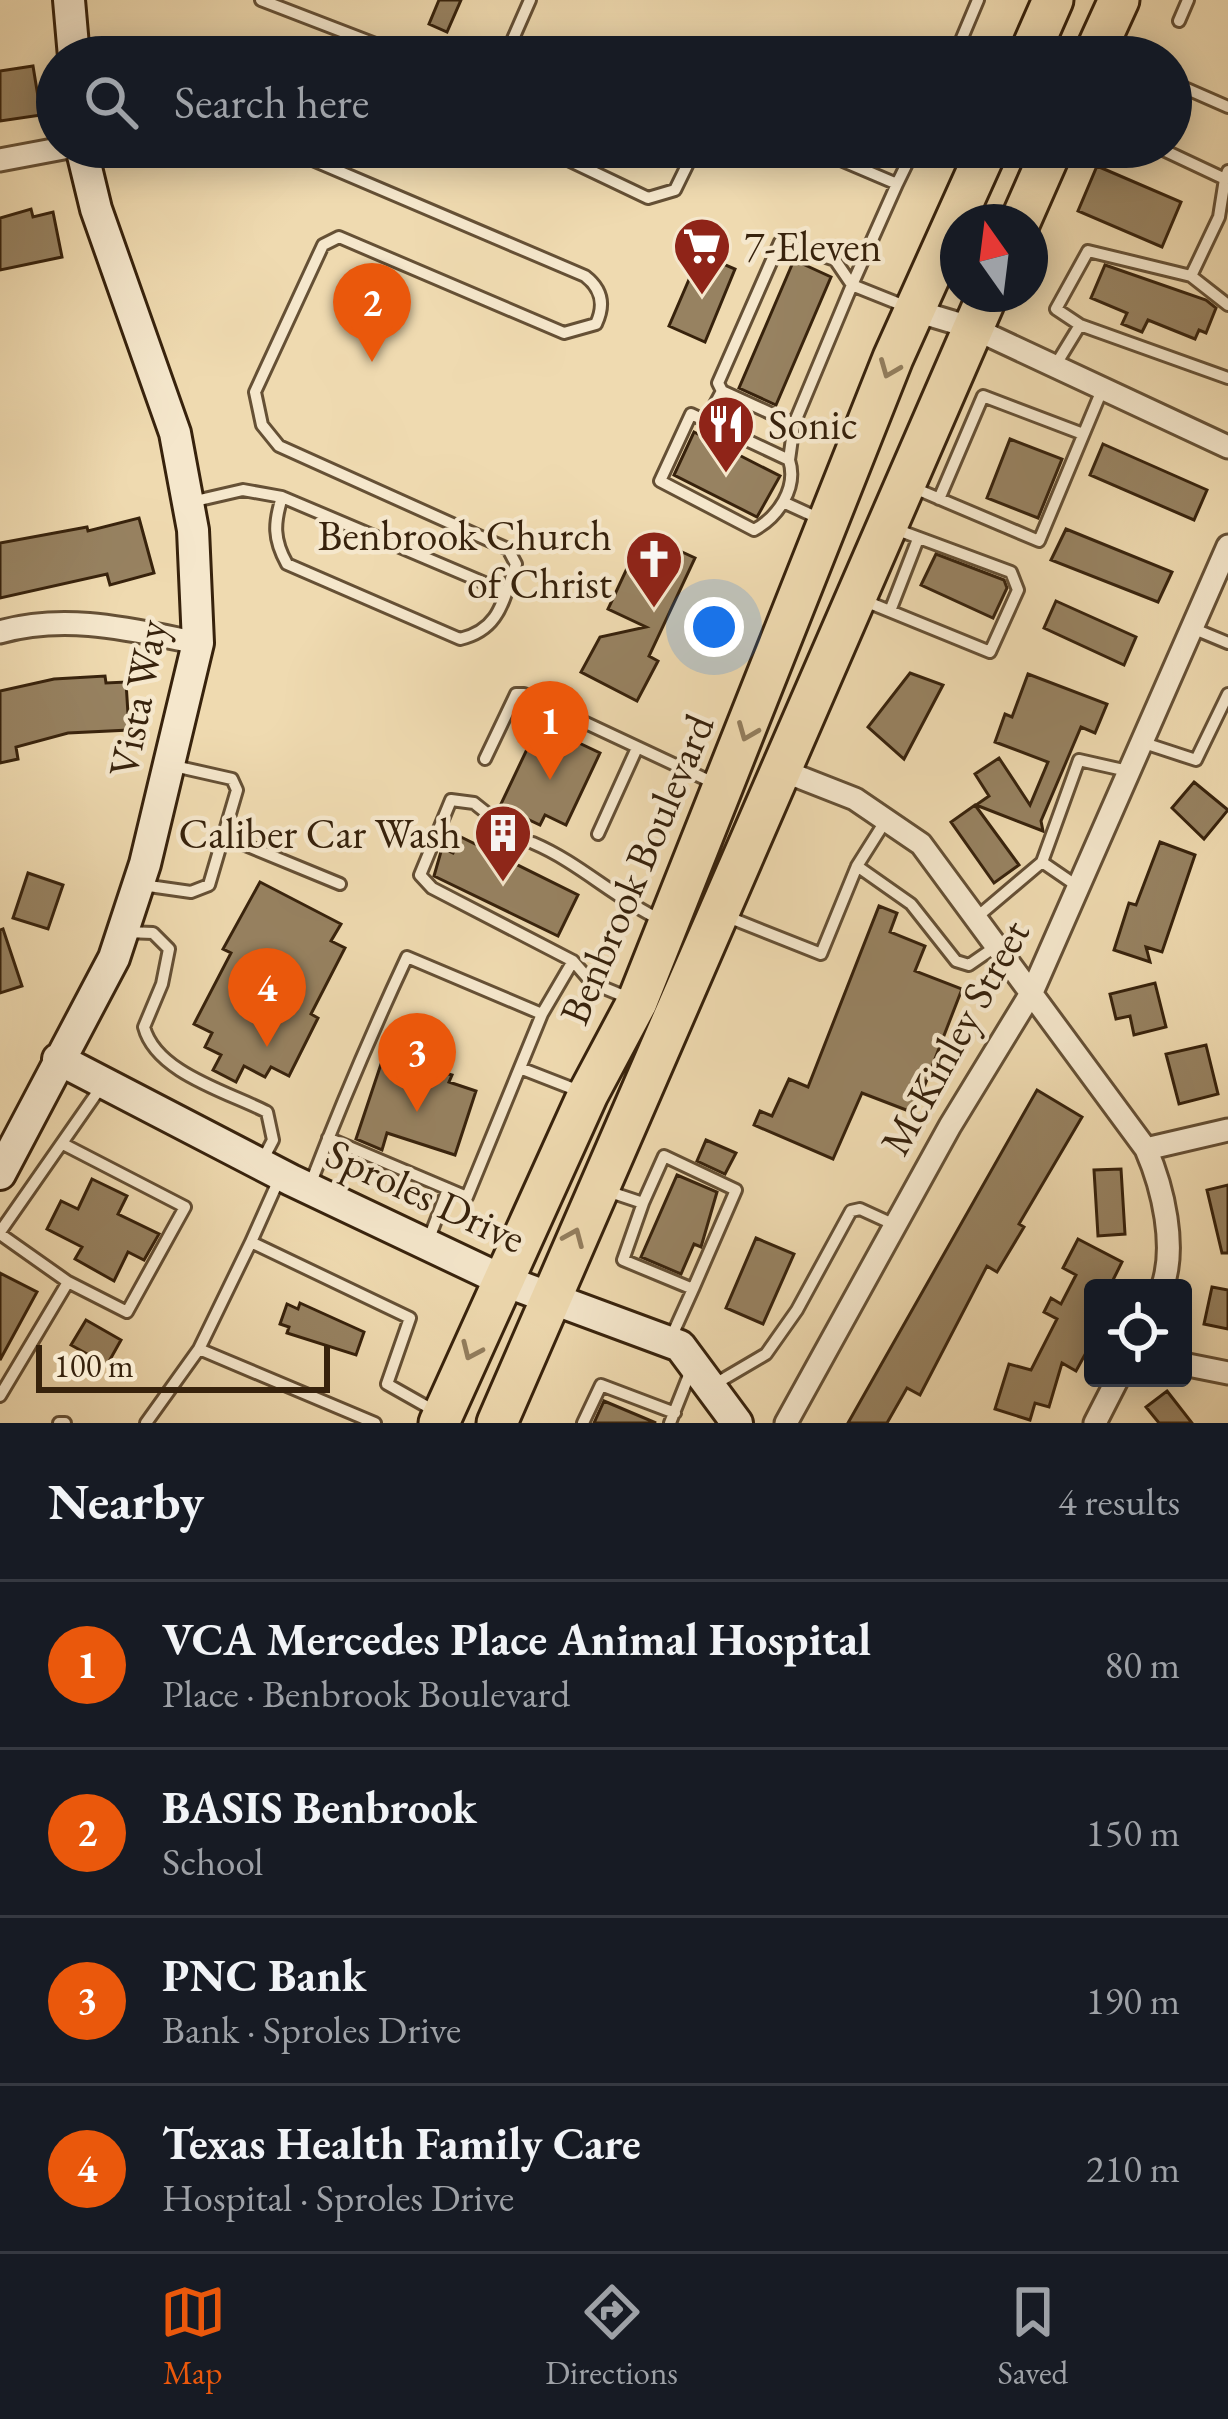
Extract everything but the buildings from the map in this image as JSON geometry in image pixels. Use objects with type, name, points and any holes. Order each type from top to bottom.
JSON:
[{"type":"highway","points":[[1037,36],[1053,0]]},
{"type":"highway","points":[[1106,36],[1119,0]]},
{"type":"highway","name":"Benbrook Boulevard","points":[[441,1419],[588,1094],[638,1002],[829,523],[979,168]]},
{"type":"highway","points":[[1027,204],[1043,168]]},
{"type":"highway","points":[[497,1423],[549,1294],[781,770],[873,604],[922,492],[981,312]]},
{"type":"street","points":[[69,0],[72,36]]},
{"type":"street","points":[[0,160],[36,153]]},
{"type":"street","name":"Vista Way","points":[[0,1174],[18,1130],[122,933],[139,884],[198,643],[188,502],[175,433],[102,228],[86,168]]},
{"type":"street","points":[[916,311],[940,311]]},
{"type":"street","points":[[982,312],[1055,366],[1228,447]]},
{"type":"street","name":"McKinley Street","points":[[786,1423],[1033,990],[1228,546]]},
{"type":"street","points":[[0,632],[25,625],[96,623],[198,643]]},
{"type":"street","points":[[781,770],[855,799],[921,844],[1033,990],[1146,1149],[1165,1211],[1162,1279]]},
{"type":"street","name":"Sproles Drive","points":[[58,1059],[502,1280],[669,1341],[695,1359],[737,1423]]},
{"type":"street","points":[[1146,1149],[1228,1130]]},
{"type":"street","points":[[1192,1366],[1228,1373]]},
{"type":"street","points":[[1095,1423],[1113,1387]]},
{"type":"lane","points":[[261,0],[354,36]]},
{"type":"lane","points":[[514,36],[530,0]]},
{"type":"lane","points":[[963,36],[978,0]]},
{"type":"lane","points":[[1179,21],[1188,0]]},
{"type":"lane","points":[[1192,91],[1228,107]]},
{"type":"lane","points":[[1191,276],[1219,217],[1226,175],[1192,161]]},
{"type":"lane","points":[[282,496],[274,520],[276,544],[287,564],[460,639],[484,634],[495,623],[516,565],[508,549],[279,446],[262,425],[255,392],[322,245],[339,237],[564,333],[596,324],[602,310],[595,284],[330,168]]},
{"type":"lane","points":[[586,168],[648,198],[675,190],[686,168]]},
{"type":"lane","points":[[859,168],[897,184]]},
{"type":"lane","points":[[789,460],[691,414],[660,481],[754,530],[783,502],[794,474],[789,460],[794,424],[905,168]]},
{"type":"lane","points":[[794,424],[722,391],[718,383],[780,242],[835,260],[852,285],[916,311]]},
{"type":"lane","points":[[1228,305],[1191,276],[1088,251],[1056,309],[1080,325],[1228,378]]},
{"type":"lane","points":[[1055,366],[1080,325]]},
{"type":"lane","points":[[1083,434],[983,396],[922,492],[1039,541],[1102,388]]},
{"type":"lane","points":[[706,422],[722,391]]},
{"type":"lane","points":[[188,502],[243,490],[282,496],[506,592]]},
{"type":"lane","points":[[783,502],[829,523]]},
{"type":"lane","points":[[873,604],[990,652],[1018,590],[1011,572],[903,532]]},
{"type":"lane","points":[[1192,628],[1228,643]]},
{"type":"lane","points":[[485,759],[516,694],[724,788]]},
{"type":"lane","points":[[1141,742],[1196,760],[1228,694]]},
{"type":"lane","points":[[598,834],[637,748]]},
{"type":"lane","points":[[977,917],[1042,862],[1079,760],[1128,771]]},
{"type":"lane","points":[[139,884],[191,892],[209,885],[226,837],[237,790],[232,779],[169,764]]},
{"type":"lane","points":[[514,834],[474,803],[452,800],[420,875],[432,888],[573,961],[592,983],[638,1002]]},
{"type":"lane","points":[[717,912],[821,954],[857,866],[886,820]]},
{"type":"lane","points":[[226,837],[340,884]]},
{"type":"lane","points":[[532,842],[572,860],[617,899],[669,924]]},
{"type":"lane","points":[[1042,862],[1077,886]]},
{"type":"lane","points":[[857,866],[911,904],[956,961],[969,965],[998,944]]},
{"type":"lane","points":[[122,933],[153,934],[169,949],[162,984],[144,1027],[151,1045],[170,1063],[267,1112],[284,1175]]},
{"type":"lane","points":[[146,1423],[200,1349],[284,1175],[328,1138],[407,957],[542,1014]]},
{"type":"lane","points":[[328,1138],[467,1197],[542,1014],[573,961]]},
{"type":"lane","points":[[520,1068],[588,1094]]},
{"type":"lane","points":[[64,1145],[185,1208],[127,1312],[68,1282],[0,1233],[104,1081]]},
{"type":"lane","points":[[669,1341],[693,1289],[736,1190],[664,1156],[623,1260],[693,1289]]},
{"type":"lane","points":[[596,1187],[643,1203]]},
{"type":"lane","points":[[427,1244],[448,1190]]},
{"type":"lane","points":[[712,1386],[766,1354],[797,1310],[851,1211],[860,1209],[896,1225]]},
{"type":"lane","points":[[251,1242],[410,1318],[387,1384],[441,1419]]},
{"type":"lane","points":[[0,1396],[68,1282]]},
{"type":"lane","points":[[200,1349],[375,1423]]},
{"type":"lane","points":[[583,1423],[601,1385],[673,1418],[695,1359]]},
{"type":"place","name":"7-Eleven","points":[[702,297]]},
{"type":"place","name":"BASIS Benbrook","points":[[372,362]]},
{"type":"place","name":"Sonic","points":[[726,475]]},
{"type":"place","name":"Benbrook Church of Christ","points":[[654,610]]},
{"type":"place","name":"VCA Mercedes Place Animal Hospital","points":[[550,780]]},
{"type":"place","name":"Caliber Car Wash","points":[[503,884]]},
{"type":"place","name":"Texas Health Family Care","points":[[267,1047]]},
{"type":"place","name":"PNC Bank","points":[[417,1112]]}]
